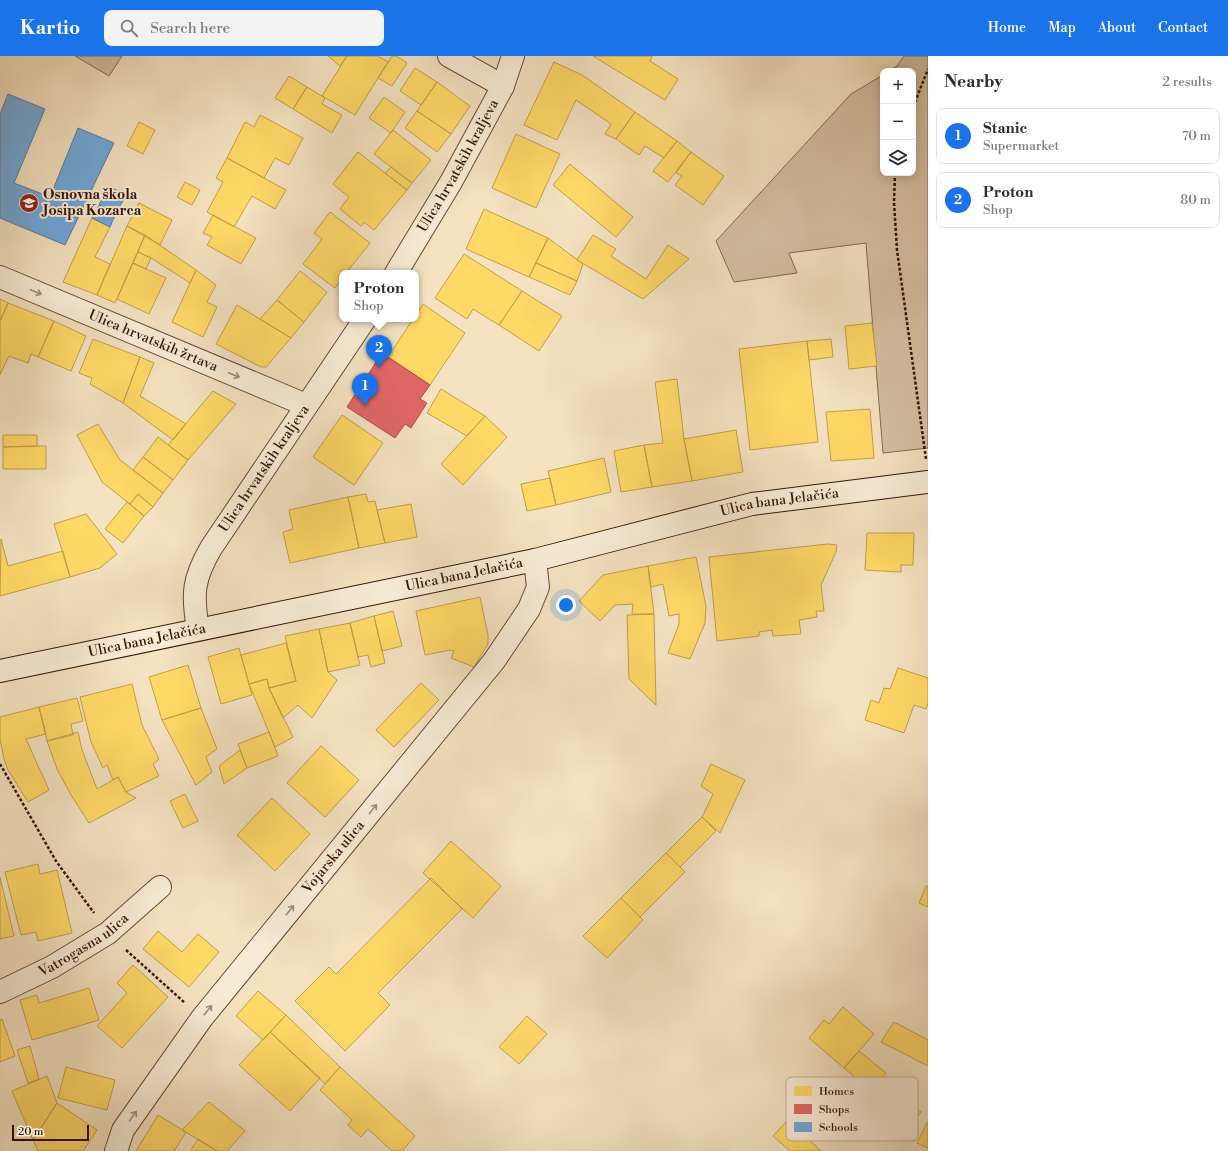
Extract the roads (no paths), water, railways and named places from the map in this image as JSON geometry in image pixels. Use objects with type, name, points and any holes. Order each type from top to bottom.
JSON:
[{"type":"street","points":[[449,56],[503,86]]},
{"type":"street","name":"Ulica hrvatskih kraljeva","points":[[398,270],[451,182],[503,86],[514,56]]},
{"type":"street","name":"Ulica hrvatskih žrtava","points":[[0,277],[306,405]]},
{"type":"street","name":"Ulica hrvatskih kraljeva","points":[[198,629],[194,606],[195,586],[201,566],[306,405],[363,322]]},
{"type":"street","name":"Ulica bana Jelačića","points":[[0,672],[198,629],[535,560],[752,504],[927,472]]},
{"type":"street","name":"Vojarska ulica","points":[[116,1151],[123,1130],[202,1018],[494,661],[529,609],[538,586],[535,560]]},
{"type":"street","name":"Vatrogasna ulica","points":[[0,992],[52,967],[108,933],[160,887]]},
{"type":"place","name":"Osnovna škola Josipa Kozarca","points":[[29,203]]},
{"type":"place","name":"Proton","points":[[379,368]]},
{"type":"place","name":"Stanic","points":[[365,406]]}]
